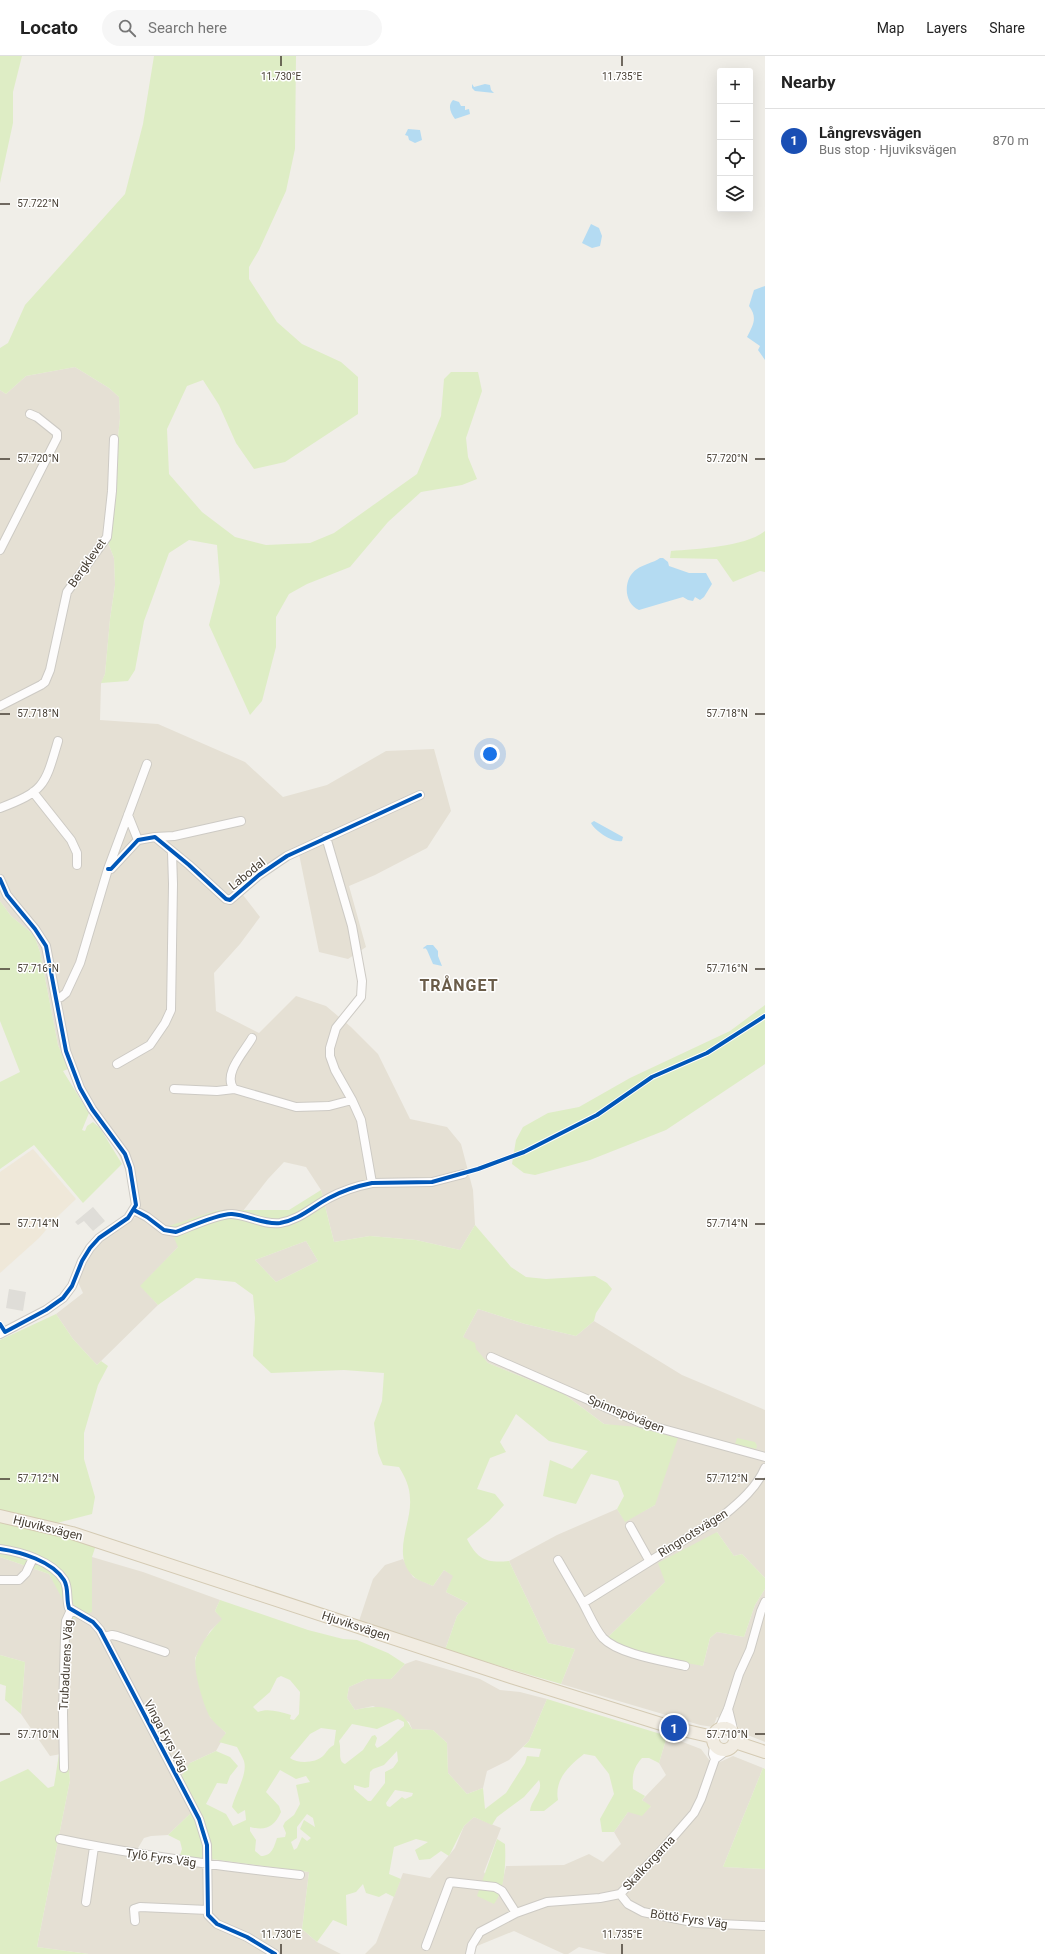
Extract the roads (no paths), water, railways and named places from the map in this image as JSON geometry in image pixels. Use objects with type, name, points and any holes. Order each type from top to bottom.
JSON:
[{"type":"main road","name":"Hjuviksvägen","points":[[0,1516],[72,1532],[674,1728],[715,1737]]},
{"type":"main road","name":"Hjuviksvägen","points":[[715,1737],[725,1728],[732,1742]]},
{"type":"main road","name":"Hjuviksvägen","points":[[715,1737],[719,1749],[732,1742],[765,1752]]},
{"type":"street","points":[[0,550],[57,438],[57,433],[30,414]]},
{"type":"street","name":"Bergklevet","points":[[0,706],[45,682],[50,670],[67,592],[107,537],[112,490],[114,439]]},
{"type":"street","points":[[0,808],[26,798],[47,777],[58,741]]},
{"type":"street","points":[[56,999],[66,993],[80,963],[108,869],[147,764]]},
{"type":"street","points":[[33,792],[72,840],[77,853],[77,865]]},
{"type":"street","name":"Labodal","points":[[155,837],[189,865],[226,899],[230,900],[272,865],[326,837],[420,795]]},
{"type":"street","points":[[128,815],[138,840]]},
{"type":"street","points":[[108,869],[111,869],[138,840],[174,836],[241,821]]},
{"type":"street","points":[[326,837],[350,916],[362,981],[361,996],[336,1028],[330,1048],[332,1063],[361,1120],[372,1183]]},
{"type":"street","points":[[117,1064],[150,1045],[165,1023],[171,1010],[173,884],[172,852]]},
{"type":"street","points":[[0,879],[7,895],[35,929],[46,946],[66,1051],[80,1088],[92,1109],[121,1146],[128,1160],[136,1201],[134,1210],[128,1218],[99,1238],[90,1248],[82,1261],[72,1286],[63,1298],[46,1310],[0,1334]]},
{"type":"street","points":[[234,1089],[230,1075],[252,1038]]},
{"type":"street","points":[[174,1089],[217,1091],[234,1089],[296,1107],[329,1106],[352,1100]]},
{"type":"street","points":[[134,1210],[169,1232],[176,1232],[230,1214],[258,1221],[280,1223],[296,1218],[343,1191],[372,1183],[428,1183],[462,1174]]},
{"type":"street","name":"Spinnspövägen","points":[[491,1357],[641,1423],[765,1457]]},
{"type":"street","name":"Ringnotsvägen","points":[[583,1603],[649,1560],[724,1515],[751,1490],[765,1468]]},
{"type":"street","name":"Ringnotsvägen","points":[[630,1526],[649,1560]]},
{"type":"street","points":[[0,1549],[18,1552],[33,1558],[47,1566],[64,1580],[68,1606],[71,1610]]},
{"type":"street","points":[[0,1580],[20,1580],[26,1573],[33,1558]]},
{"type":"street","points":[[558,1560],[602,1638],[609,1643],[631,1652],[686,1666]]},
{"type":"street","points":[[715,1737],[728,1709],[739,1676],[750,1650],[765,1602]]},
{"type":"street","name":"Vinga Fyrs Väg","points":[[71,1610],[93,1622],[104,1637],[199,1820],[207,1845],[208,1910]]},
{"type":"street","name":"Trubadurens Väg","points":[[64,1768],[63,1720],[65,1629],[66,1618],[71,1610]]},
{"type":"street","points":[[104,1637],[112,1635],[117,1636],[165,1652]]},
{"type":"street","points":[[715,1759],[732,1742],[728,1709]]},
{"type":"street","name":"Skalkorgarna","points":[[470,1954],[472,1946],[480,1932],[516,1913],[547,1902],[600,1898],[620,1894],[661,1851],[694,1813],[701,1799],[715,1759],[713,1754],[715,1737]]},
{"type":"street","name":"Tylö Fyrs Väg","points":[[60,1839],[124,1853],[207,1865],[300,1875]]},
{"type":"street","points":[[86,1902],[94,1846]]},
{"type":"street","points":[[426,1946],[450,1882],[495,1887],[502,1891],[516,1913]]},
{"type":"street","name":"Böttö Fyrs Väg","points":[[620,1894],[628,1904],[643,1912],[697,1923],[765,1926]]},
{"type":"street","points":[[134,1921],[134,1909],[140,1907],[208,1910],[208,1916],[217,1924],[246,1937],[275,1954]]},
{"type":"water","points":[[472,84],[474,87],[485,84],[490,85],[491,90],[494,93],[475,91],[472,88]]},
{"type":"water","points":[[453,100],[459,102],[461,106],[465,106],[465,110],[469,109],[470,114],[455,119],[450,107]]},
{"type":"water","points":[[408,129],[420,130],[422,140],[415,143],[409,140],[408,136],[405,135]]},
{"type":"water","points":[[591,224],[599,228],[602,236],[600,246],[592,248],[582,243]]},
{"type":"water","points":[[765,286],[765,360],[758,350],[760,346],[747,337],[754,322],[752,310],[749,306],[754,290]]},
{"type":"water","points":[[663,558],[668,562],[669,566],[689,573],[706,573],[712,584],[704,597],[700,600],[695,597],[693,601],[683,597],[639,610],[634,607],[628,596],[627,584],[629,578],[637,569]]},
{"type":"water","points":[[594,821],[623,837],[622,841],[614,840],[600,833],[591,823]]},
{"type":"water","points":[[427,945],[433,945],[438,951],[438,956],[442,966],[433,964],[427,950],[423,948]]},
{"type":"place","name":"Långrevsvägen","points":[[674,1728]]},
{"type":"district","name":"TRÅNGET","points":[[459,985]]}]
